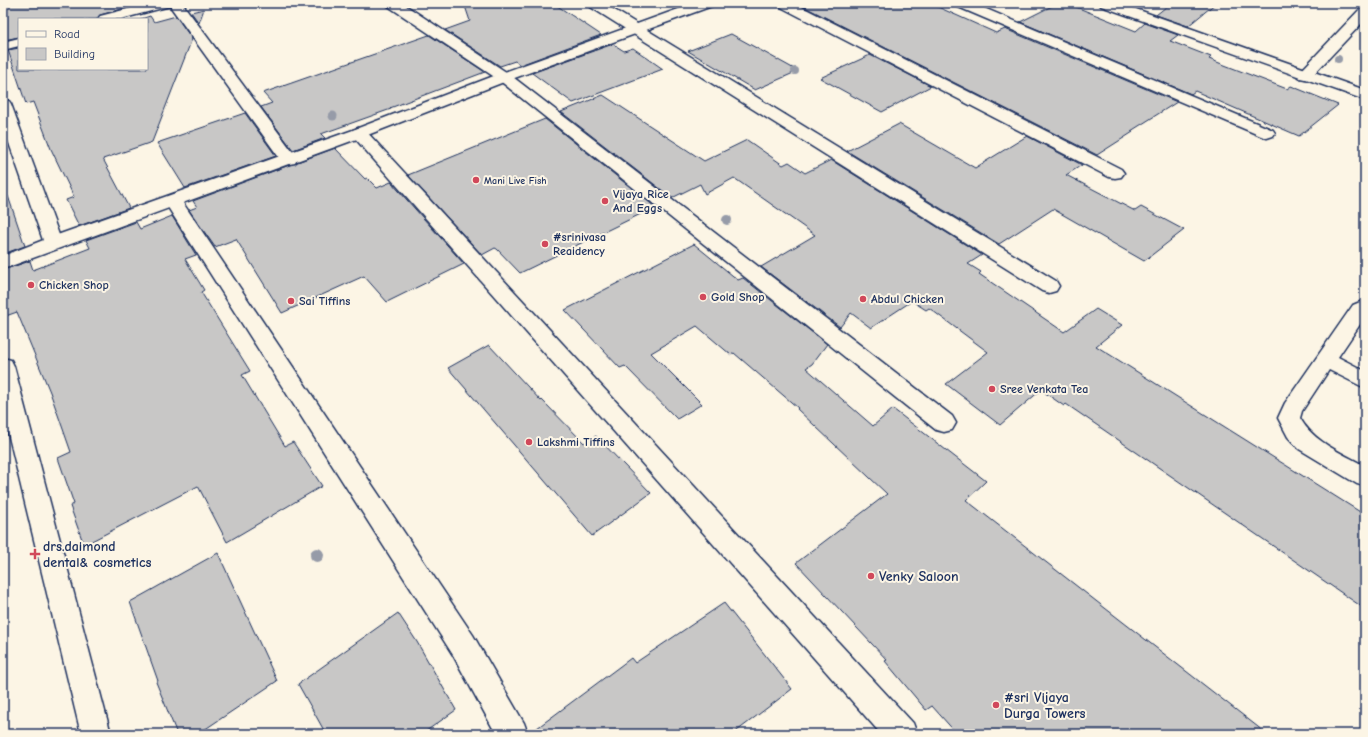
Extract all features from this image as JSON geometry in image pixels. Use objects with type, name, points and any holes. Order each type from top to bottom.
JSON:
[{"type":"street","points":[[109,18],[166,3]]},
{"type":"street","points":[[175,3],[289,159]]},
{"type":"street","points":[[393,3],[504,77],[944,423]]},
{"type":"street","points":[[594,3],[1049,286]]},
{"type":"street","points":[[3,263],[53,243],[289,159],[504,77],[707,3]]},
{"type":"street","points":[[784,3],[1115,173]]},
{"type":"street","points":[[961,3],[1267,133]]},
{"type":"street","points":[[1106,3],[1214,40],[1365,96]]},
{"type":"street","points":[[1354,3],[1365,6]]},
{"type":"street","points":[[1305,75],[1365,12]]},
{"type":"street","points":[[3,46],[18,42]]},
{"type":"street","points":[[3,104],[53,243]]},
{"type":"street","points":[[359,133],[902,734]]},
{"type":"street","points":[[173,201],[463,645],[513,734]]},
{"type":"street","points":[[3,366],[96,734]]},
{"type":"lane","points":[[1365,307],[1360,310],[1326,359],[1292,409],[1289,418],[1296,431],[1307,443],[1365,477]]},
{"type":"lane","points":[[1326,359],[1365,380]]},
{"type":"building","points":[[3,3],[136,3],[136,5],[100,15],[98,18],[18,18],[18,37],[4,40]]},
{"type":"building","points":[[464,3],[553,3],[601,35],[520,65],[515,61],[500,66],[445,30],[470,21]]},
{"type":"building","points":[[797,3],[929,3],[996,33],[1005,29],[1177,102],[1131,131],[1133,132],[1097,155]]},
{"type":"building","points":[[1058,3],[1066,3],[1136,31],[1145,23],[1178,35],[1170,41],[1211,57],[1209,59],[1287,89],[1291,86],[1338,105],[1299,136],[1195,91],[1191,94],[1020,22]]},
{"type":"building","points":[[1171,3],[1216,3],[1188,26],[1156,15]]},
{"type":"building","points":[[204,9],[199,23],[191,12]]},
{"type":"building","points":[[150,16],[154,22],[176,16],[192,39],[152,142],[103,159],[129,208],[79,226],[66,200],[74,197],[51,149],[33,102],[26,104],[8,50],[18,48],[18,70],[148,70],[148,18],[144,18]]},
{"type":"building","points":[[731,34],[798,71],[755,90],[688,51]]},
{"type":"building","points":[[429,35],[485,72],[390,108],[391,109],[321,134],[325,138],[293,150],[261,107],[272,103],[263,93]]},
{"type":"building","points":[[613,44],[624,51],[633,48],[663,69],[573,103],[532,73]]},
{"type":"building","points":[[870,55],[931,86],[882,112],[820,78]]},
{"type":"building","points":[[603,95],[704,161],[747,140],[783,165],[789,162],[805,173],[831,160],[982,255],[968,264],[981,272],[979,274],[1064,332],[1096,309],[1122,325],[1096,346],[1365,515],[1365,609],[1066,404],[1064,406],[1041,390],[1000,425],[946,384],[988,352],[929,308],[926,310],[912,301],[871,328],[851,313],[840,327],[761,267],[815,235],[734,178],[705,194],[700,184],[672,198],[561,112]]},
{"type":"building","points":[[245,113],[276,156],[185,188],[157,143]]},
{"type":"building","points":[[545,119],[655,207],[520,273],[495,248],[482,255],[408,175]]},
{"type":"building","points":[[899,124],[975,168],[1027,136],[1082,165],[1066,175],[1135,211],[1141,207],[1184,230],[1144,261],[1053,209],[999,244],[847,151]]},
{"type":"building","points":[[335,148],[365,179],[367,178],[377,188],[391,182],[464,264],[387,302],[364,276],[282,313],[236,239],[215,247],[189,210],[197,207],[193,201]]},
{"type":"building","points":[[8,196],[25,246],[3,254],[3,197]]},
{"type":"building","points":[[172,216],[196,255],[185,259],[204,290],[201,292],[250,371],[242,375],[285,446],[293,442],[322,486],[227,542],[198,486],[84,545],[70,506],[74,504],[58,458],[71,452],[50,392],[17,312],[3,317],[3,270],[30,261],[33,270],[90,248],[86,240],[136,222],[140,229]]},
{"type":"building","points":[[694,244],[738,280],[743,278],[827,344],[812,364],[806,368],[873,426],[893,409],[986,481],[966,500],[1267,734],[957,734],[932,706],[926,710],[885,661],[887,660],[796,563],[887,494],[797,409],[798,408],[734,353],[731,355],[697,326],[651,353],[702,404],[677,419],[625,366],[620,368],[565,310]]},
{"type":"building","points":[[489,345],[541,401],[542,400],[584,443],[596,436],[651,493],[592,536],[448,368]]},
{"type":"building","points":[[218,553],[277,681],[198,734],[177,734],[156,682],[158,681],[130,602]]},
{"type":"building","points":[[724,603],[792,689],[733,734],[529,734],[631,658],[635,663]]},
{"type":"building","points":[[398,613],[417,642],[456,710],[422,734],[326,734],[298,684]]},
{"type":"place","name":"Mani Live Fish","points":[[476,180]]},
{"type":"place","name":"Vijaya Rice And Eggs","points":[[605,201]]},
{"type":"place","name":"#srinivasa Reaidency","points":[[545,244]]},
{"type":"place","name":"Chicken Shop","points":[[31,285]]},
{"type":"place","name":"Gold Shop","points":[[703,297]]},
{"type":"place","name":"Abdul Chicken","points":[[863,299]]},
{"type":"place","name":"Sai Tiffins","points":[[291,301]]},
{"type":"place","name":"Sree Venkata Tea","points":[[992,389]]},
{"type":"place","name":"Lakshmi Tiffins","points":[[529,442]]},
{"type":"place","name":"drs.daimond dental& cosmetics","points":[[35,554]]},
{"type":"place","name":"Venky Saloon","points":[[871,576]]},
{"type":"place","name":"#sri Vijaya Durga Towers","points":[[996,705]]}]
